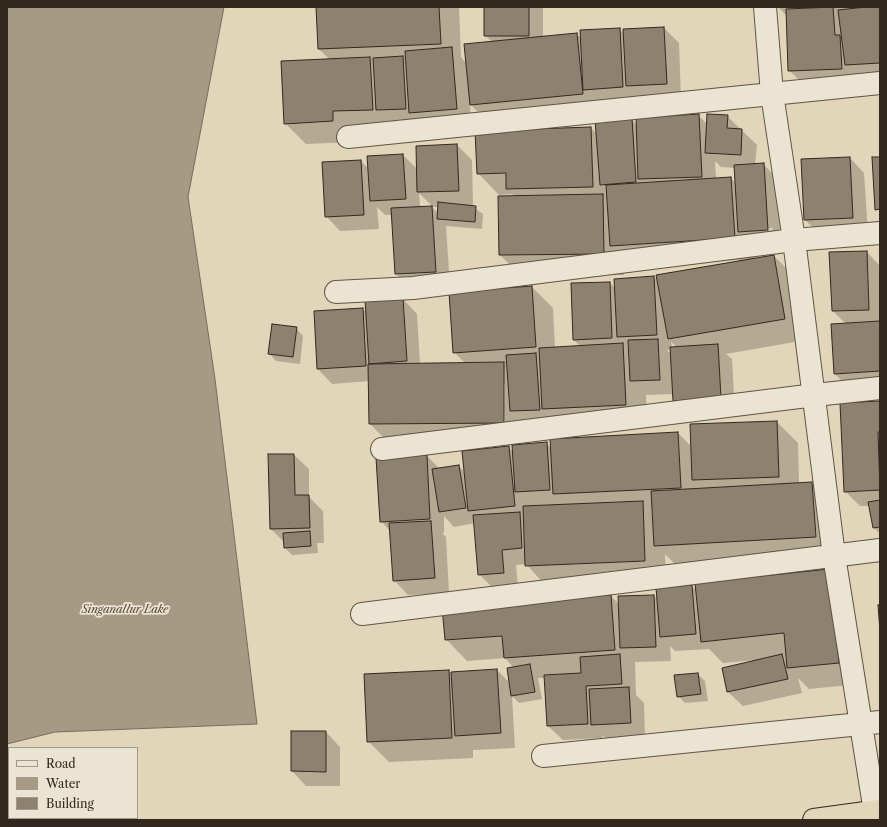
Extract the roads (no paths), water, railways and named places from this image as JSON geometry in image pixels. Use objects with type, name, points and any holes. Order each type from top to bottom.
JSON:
[{"type":"highway","points":[[814,820],[878,812]]},
{"type":"street","points":[[764,7],[772,94],[815,394],[834,556],[871,723],[878,812]]},
{"type":"street","points":[[348,137],[880,83]]},
{"type":"street","points":[[336,292],[413,288],[794,240],[880,233]]},
{"type":"street","points":[[382,449],[815,394],[880,388]]},
{"type":"street","points":[[362,614],[880,550]]},
{"type":"street","points":[[543,756],[871,723]]},
{"type":"water","name":"Singanallur Lake","points":[[7,7],[224,7],[188,197],[215,379],[257,724],[55,732],[7,744]]}]
